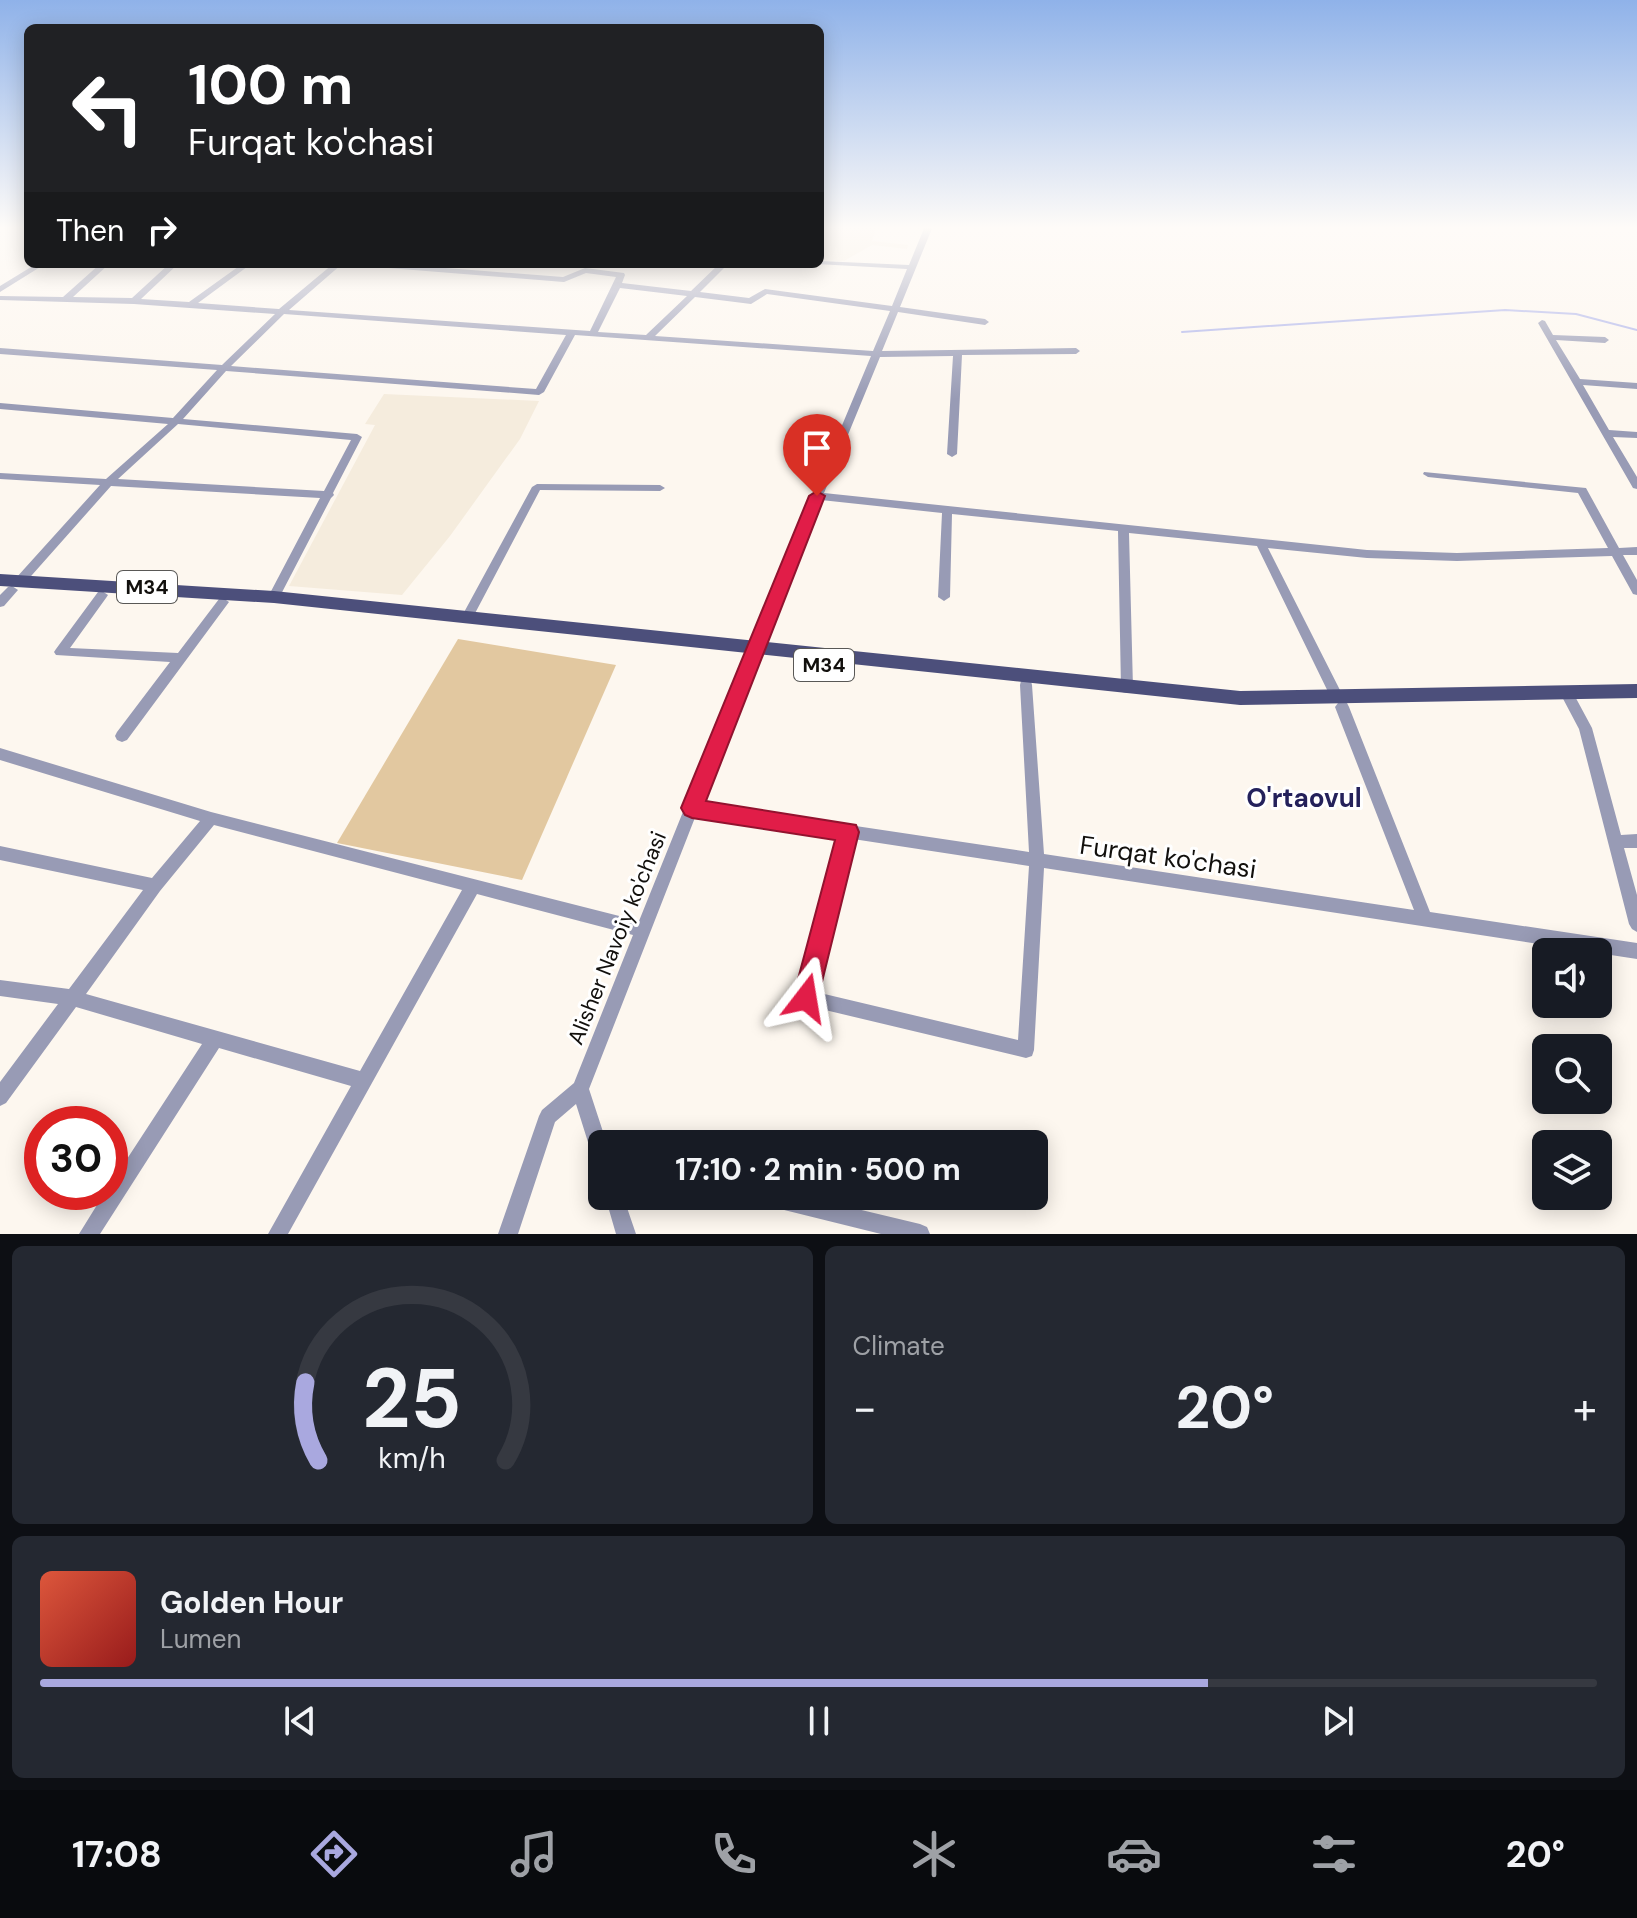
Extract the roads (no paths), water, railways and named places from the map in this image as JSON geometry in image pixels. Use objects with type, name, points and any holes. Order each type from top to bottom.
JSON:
[{"type":"main road","name":"M34","points":[[7,589],[223,602],[1127,688],[1340,703]]},
{"type":"main road","name":"M34","points":[[7,589],[274,597],[468,616],[753,653],[1212,705],[1569,697],[1637,699]]},
{"type":"main road","name":"M34","points":[[1569,697],[1637,691]]},
{"type":"street","points":[[66,299],[83,284]]},
{"type":"street","points":[[134,301],[153,284]]},
{"type":"street","points":[[189,306],[220,284]]},
{"type":"street","points":[[7,589],[109,482],[175,422],[282,311],[315,284]]},
{"type":"street","points":[[649,337],[703,284]]},
{"type":"street","name":"Alisher Navoiy ko'chasi","points":[[580,1089],[904,284]]},
{"type":"street","points":[[593,333],[617,285],[751,301],[765,291],[985,322]]},
{"type":"street","points":[[0,298],[134,301],[875,354],[1076,351]]},
{"type":"street","points":[[1542,323],[1637,486]]},
{"type":"street","points":[[0,351],[539,392],[572,332]]},
{"type":"street","points":[[1550,337],[1605,340]]},
{"type":"street","points":[[952,454],[958,354]]},
{"type":"street","points":[[1576,382],[1637,386]]},
{"type":"street","points":[[0,406],[357,437],[274,597]]},
{"type":"street","points":[[1605,433],[1637,435]]},
{"type":"street","points":[[1428,474],[1582,490],[1637,591]]},
{"type":"street","points":[[0,476],[329,495]]},
{"type":"street","points":[[468,616],[537,487],[660,488]]},
{"type":"street","points":[[817,496],[1261,544],[1457,557],[1637,551]]},
{"type":"street","points":[[944,597],[947,510]]},
{"type":"street","points":[[1123,529],[1127,688]]},
{"type":"street","points":[[1261,544],[1340,703],[1425,919]]},
{"type":"street","points":[[102,595],[60,652],[182,658]]},
{"type":"street","points":[[122,736],[223,602]]},
{"type":"street","points":[[848,832],[806,998],[1026,1050],[1037,861],[1026,685]]},
{"type":"street","points":[[1569,697],[1585,728],[1637,924]]},
{"type":"street","points":[[0,754],[211,818],[643,930]]},
{"type":"street","name":"Furqat ko'chasi","points":[[692,808],[1637,951]]},
{"type":"street","points":[[0,1097],[155,886],[211,818]]},
{"type":"street","points":[[1617,842],[1637,841]]},
{"type":"street","points":[[0,853],[155,886]]},
{"type":"street","points":[[278,1234],[473,886]]},
{"type":"street","points":[[0,988],[72,998],[363,1081]]},
{"type":"street","points":[[89,1234],[216,1038]]},
{"type":"street","points":[[508,1234],[548,1116],[580,1089],[593,1130]]},
{"type":"street","points":[[618,1210],[626,1234]]},
{"type":"street","points":[[821,1210],[920,1234]]},
{"type":"waterway","points":[[1182,332],[1505,310],[1576,314],[1637,330]]},
{"type":"district","name":"O'rtaovul","points":[[1304,798]]}]
